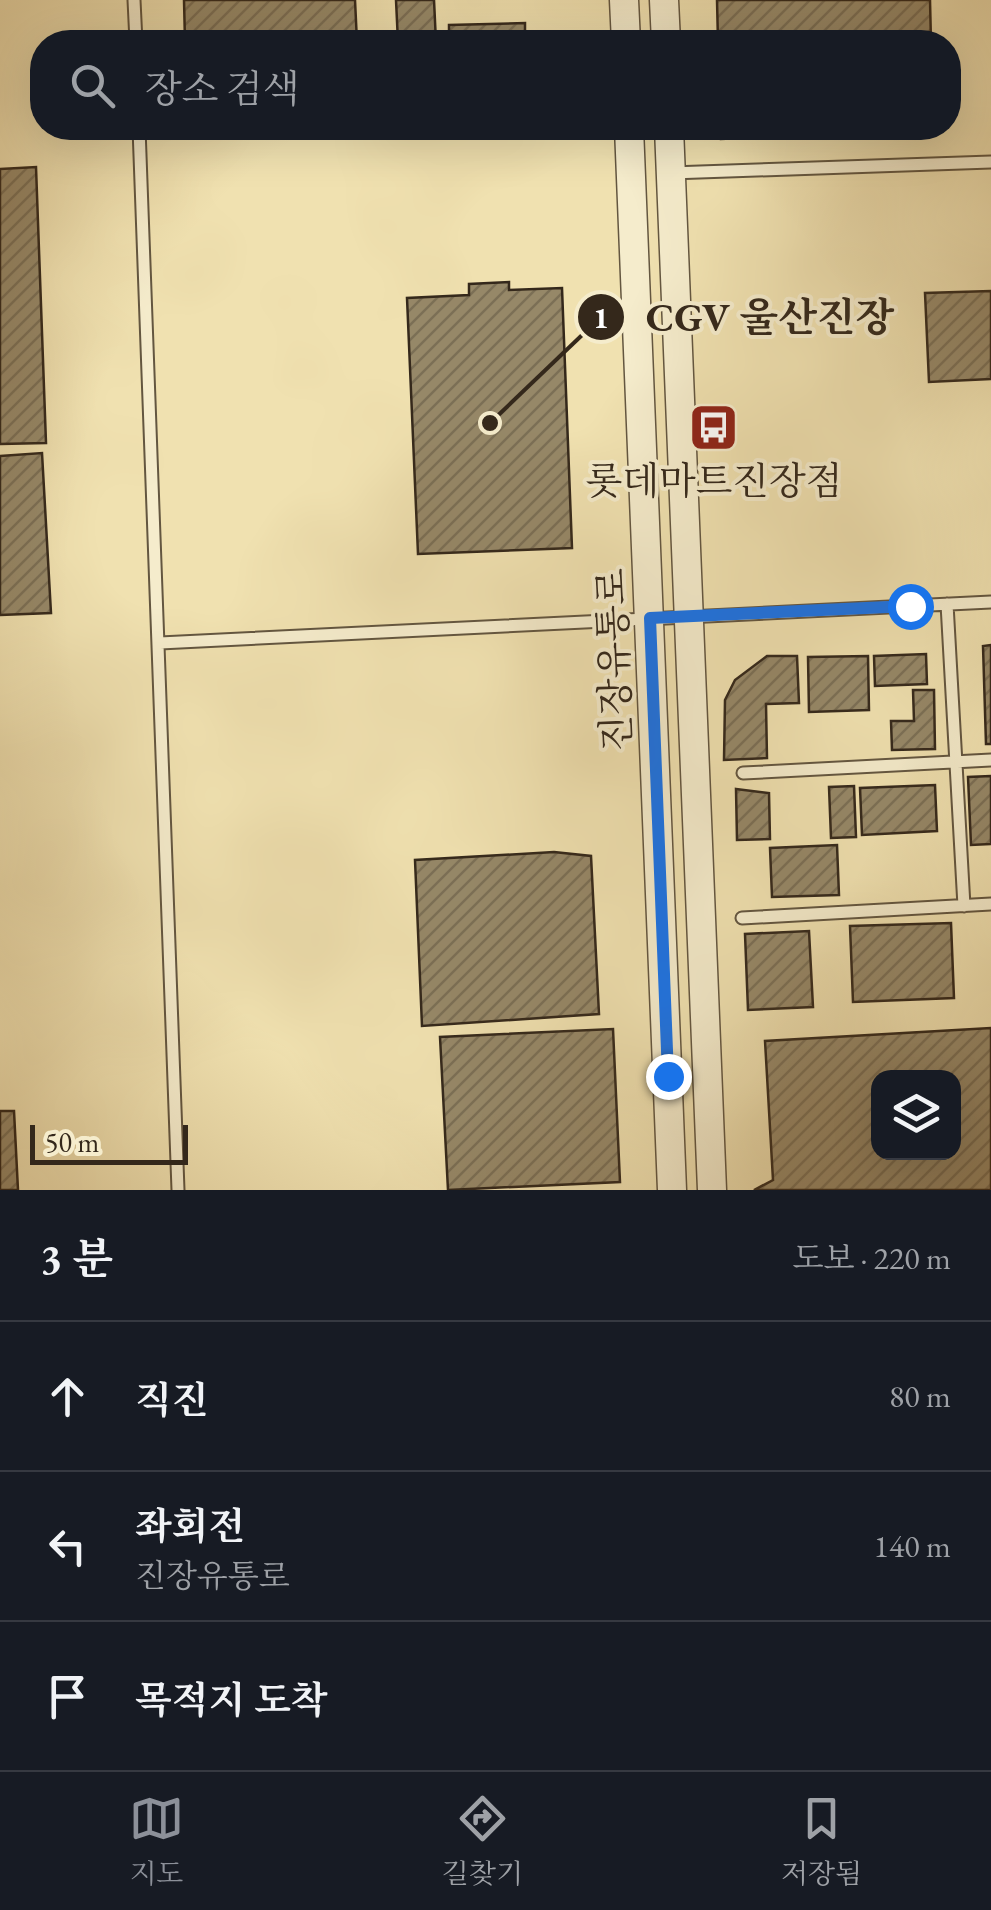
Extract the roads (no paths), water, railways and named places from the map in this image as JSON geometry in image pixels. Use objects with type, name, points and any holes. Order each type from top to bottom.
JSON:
[{"type":"street","points":[[624,0],[625,30]]},
{"type":"street","points":[[664,0],[665,30]]},
{"type":"street","name":"진장유통로","points":[[630,140],[672,1190]]},
{"type":"street","name":"진장유통로","points":[[670,140],[712,1190]]},
{"type":"lane","points":[[134,0],[135,30]]},
{"type":"lane","points":[[139,140],[178,1190]]},
{"type":"lane","points":[[671,173],[991,162]]},
{"type":"lane","points":[[160,643],[991,602]]},
{"type":"lane","points":[[947,604],[964,906]]},
{"type":"lane","points":[[743,773],[991,760]]},
{"type":"lane","points":[[742,918],[991,904]]},
{"type":"place","name":"CGV 울산진장","points":[[490,423]]},
{"type":"place","name":"롯데마트진장점","points":[[714,427]]}]
